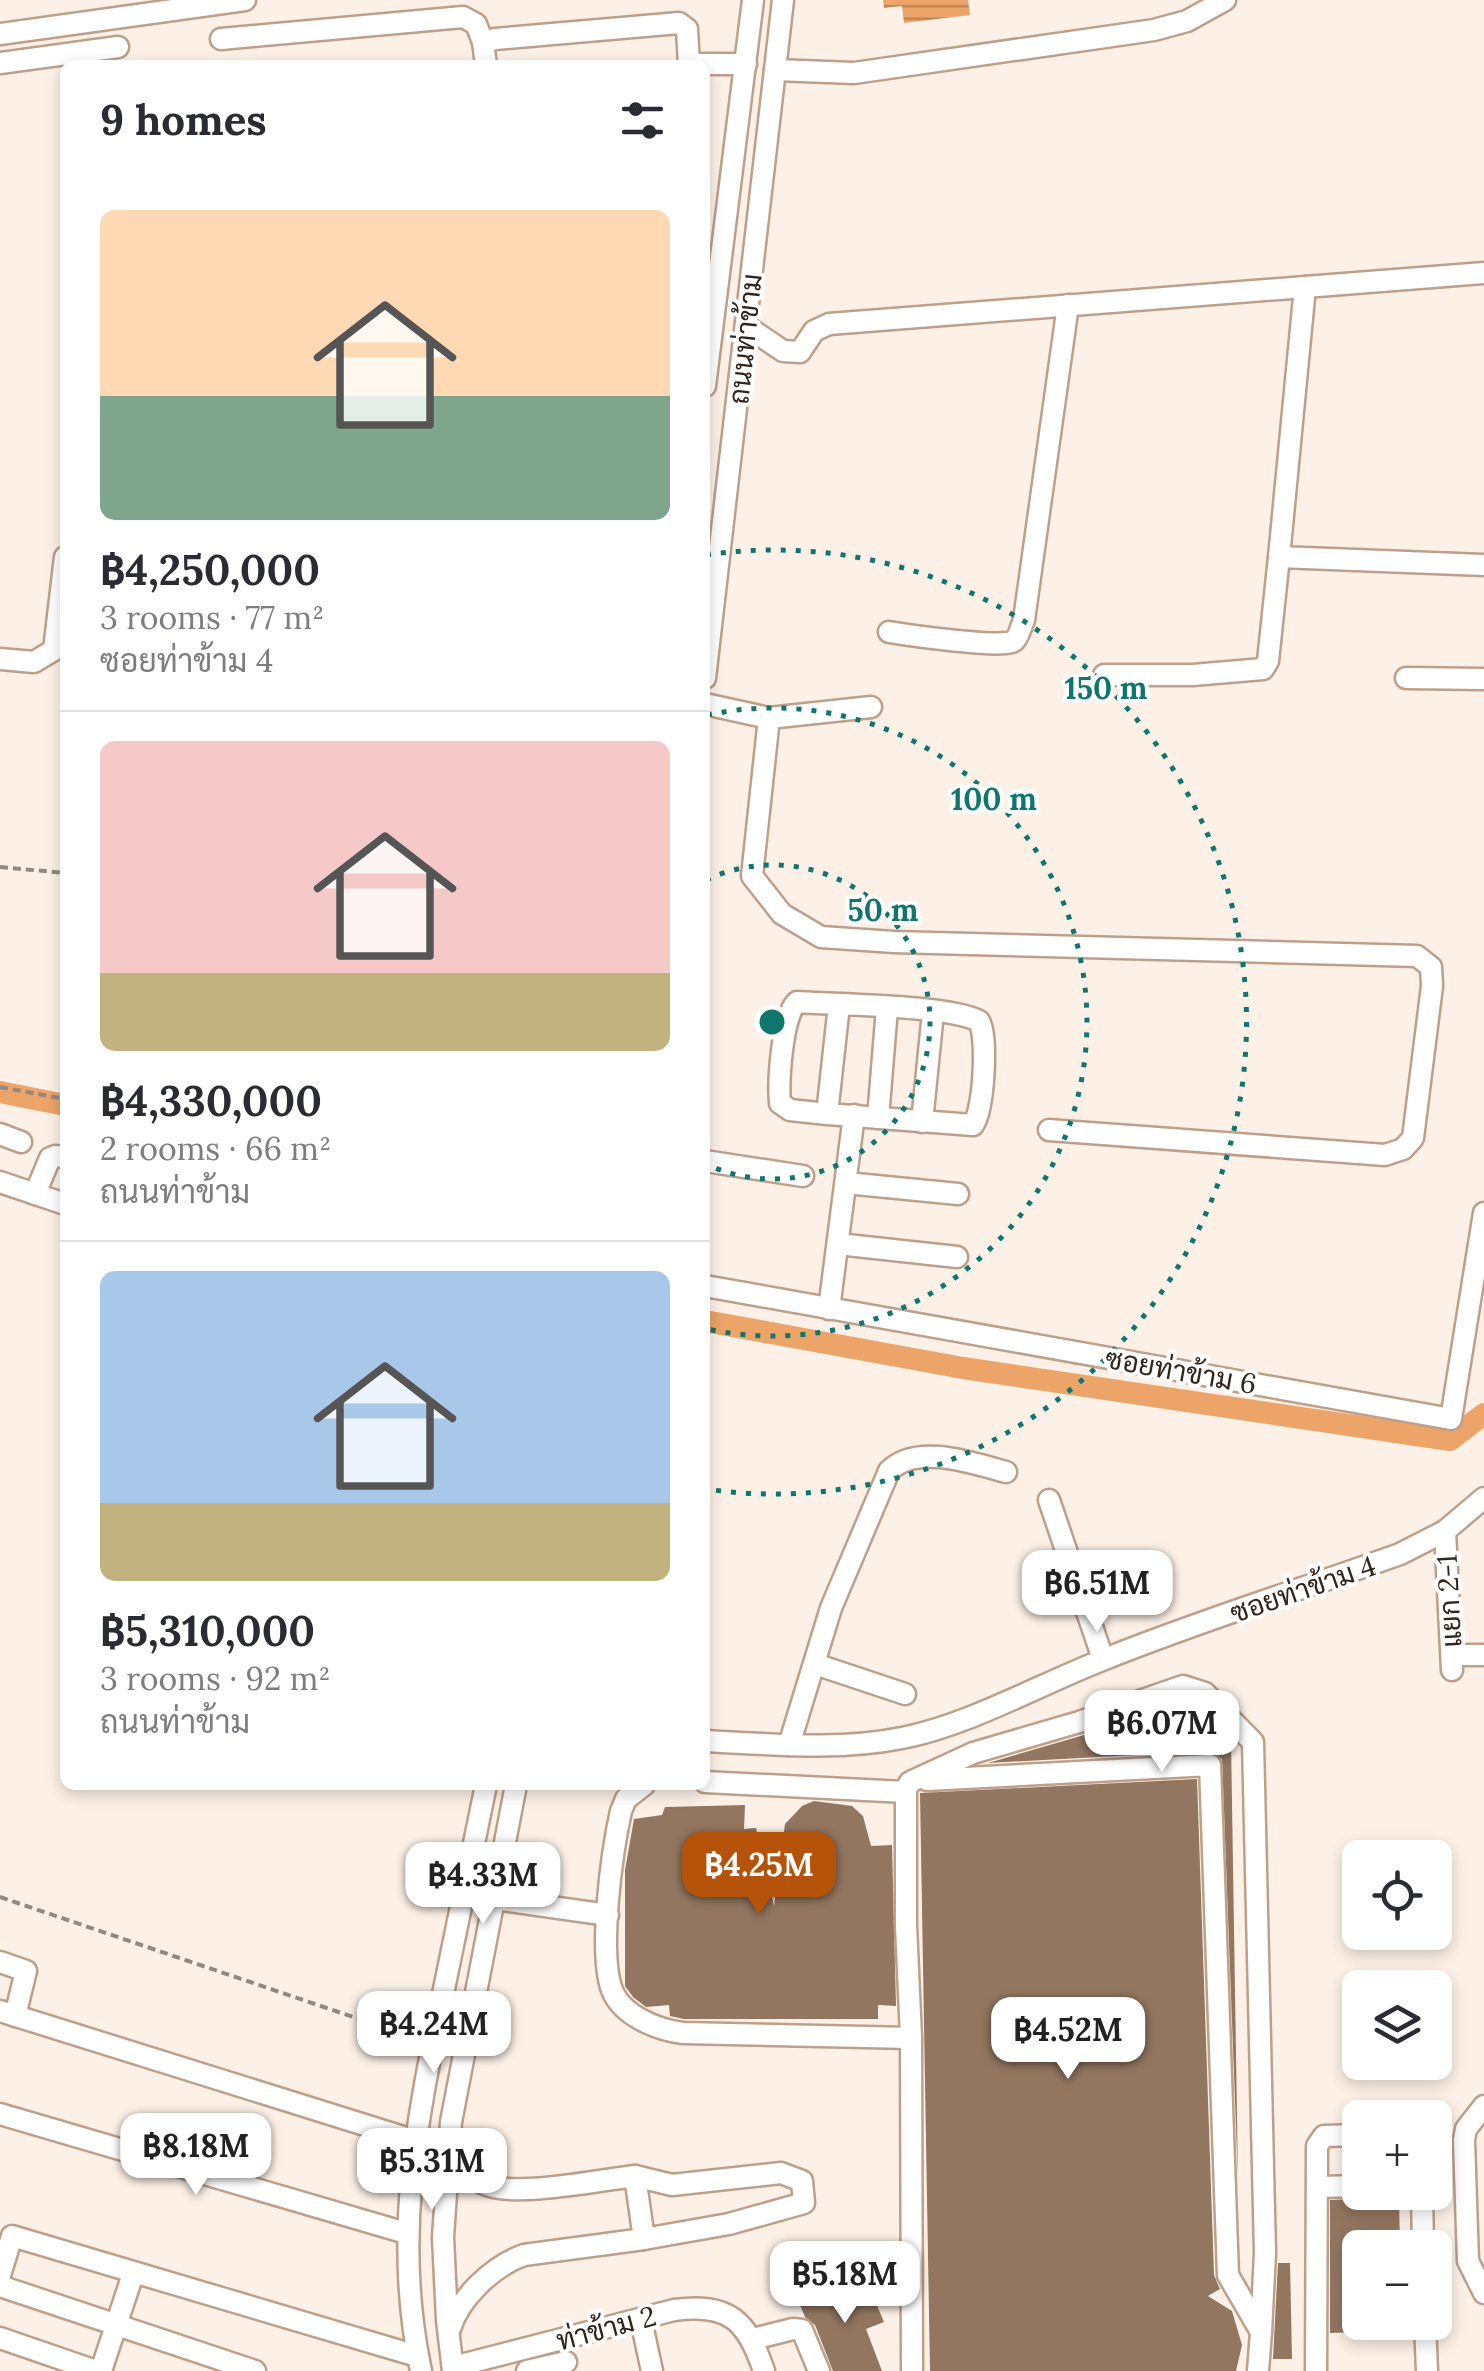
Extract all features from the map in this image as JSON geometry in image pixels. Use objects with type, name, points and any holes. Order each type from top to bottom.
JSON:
[{"type":"street","points":[[0,34],[245,0]]},
{"type":"street","name":"ถนนท่าข้าม","points":[[710,307],[753,0]]},
{"type":"street","name":"ถนนท่าข้าม","points":[[710,635],[783,0]]},
{"type":"street","points":[[775,70],[854,74],[1154,30],[1187,21],[1225,0]]},
{"type":"street","points":[[222,39],[464,17],[476,24],[484,42],[486,60]]},
{"type":"street","points":[[484,42],[514,36],[679,24],[688,29],[688,60]]},
{"type":"street","points":[[0,63],[118,48]]},
{"type":"street","points":[[710,65],[746,64]]},
{"type":"street","points":[[746,326],[784,351],[800,352],[814,331],[829,324],[1484,273]]},
{"type":"street","points":[[1104,675],[1193,676],[1262,668],[1268,661],[1304,287]]},
{"type":"street","points":[[888,632],[972,642],[1010,644],[1016,640],[1024,620],[1068,306]]},
{"type":"street","points":[[1279,557],[1484,566]]},
{"type":"street","points":[[0,659],[34,662],[54,650],[60,600]]},
{"type":"street","points":[[1406,678],[1484,679]]},
{"type":"street","points":[[710,705],[769,718],[871,706]]},
{"type":"street","points":[[769,718],[752,876],[782,914],[822,937],[1417,956],[1431,968],[1413,1138],[1403,1149],[1385,1156],[1049,1130]]},
{"type":"street","points":[[797,1002],[839,1005],[972,1017],[982,1027],[979,1113],[973,1125],[790,1110],[780,1103],[787,1020],[792,1006],[797,1002]]},
{"type":"street","points":[[827,1114],[839,1005]]},
{"type":"street","points":[[878,1118],[887,1008]]},
{"type":"street","points":[[922,1122],[932,1012]]},
{"type":"street","points":[[829,1309],[854,1116]]},
{"type":"street","points":[[0,1134],[21,1142]]},
{"type":"street","points":[[35,1194],[50,1158],[60,1156]]},
{"type":"street","points":[[710,1161],[804,1176]]},
{"type":"street","points":[[0,1182],[60,1202]]},
{"type":"street","points":[[846,1183],[958,1194]]},
{"type":"street","name":"ซอยท่าข้าม 6","points":[[710,1287],[1451,1418],[1484,1213]]},
{"type":"street","points":[[838,1244],[957,1257]]},
{"type":"street","points":[[790,1745],[838,1592],[884,1482],[896,1463],[908,1457],[944,1459],[1006,1472]]},
{"type":"street","name":"ซอยท่าข้าม 4","points":[[710,1741],[861,1744],[906,1737],[1104,1659],[1400,1554],[1445,1531],[1484,1498]]},
{"type":"street","points":[[1048,1500],[1104,1659]]},
{"type":"street","name":"แยก 2-1","points":[[1445,1531],[1452,1662],[1484,1655]]},
{"type":"street","points":[[815,1664],[905,1694]]},
{"type":"street","points":[[908,1787],[972,1753],[1183,1686],[1205,1694],[1253,1742],[1265,2233],[1258,2371]]},
{"type":"street","points":[[710,1782],[908,1787],[1210,1765],[1228,2275],[1261,2332]]},
{"type":"street","points":[[908,1787],[912,2371]]},
{"type":"street","points":[[0,2274],[6,2234],[419,2364],[406,2233],[416,2141],[485,1790]]},
{"type":"street","points":[[453,2369],[443,2237],[449,2140],[515,1790]]},
{"type":"street","points":[[638,1790],[626,1799],[614,1841],[608,1916],[612,1989],[630,2013],[684,2033],[911,2038]]},
{"type":"street","points":[[494,1899],[608,1916]]},
{"type":"street","points":[[4,1958],[25,1969],[26,1974],[7,2014],[416,2141]]},
{"type":"street","points":[[1484,2106],[1466,2130],[1464,2140],[1468,2261],[1484,2293]]},
{"type":"street","points":[[0,2114],[406,2233]]},
{"type":"street","points":[[1316,2371],[1317,2146],[1331,2135],[1342,2135]]},
{"type":"street","points":[[449,2140],[454,2157],[485,2185],[528,2189],[635,2176],[672,2186],[781,2173],[802,2180],[804,2203],[716,2227],[510,2260],[463,2302],[449,2335]]},
{"type":"street","points":[[635,2176],[644,2239]]},
{"type":"street","points":[[1318,2188],[1342,2187]]},
{"type":"street","points":[[0,2338],[98,2371],[133,2274]]},
{"type":"street","points":[[0,2286],[256,2371]]},
{"type":"street","name":"ท่าข้าม 2","points":[[453,2369],[702,2306],[741,2324],[754,2340]]},
{"type":"street","points":[[642,2320],[652,2371]]},
{"type":"street","points":[[764,2371],[754,2340],[793,2329],[802,2330],[819,2371]]},
{"type":"street","points":[[1425,2340],[1426,2371]]},
{"type":"street","points":[[527,2371],[566,2362]]},
{"type":"path","points":[[0,867],[60,873]]},
{"type":"path","points":[[0,1087],[60,1098]]},
{"type":"path","points":[[0,1897],[432,2044]]},
{"type":"shaded area","points":[[883,0],[968,0],[970,15],[904,23],[902,6],[884,8]]},
{"type":"building","points":[[1183,1700],[1231,1740],[1238,2179],[1222,1759],[1209,1751],[988,1763]]},
{"type":"building","points":[[1197,1779],[1214,2275],[1220,2289],[1208,2296],[1232,2311],[1242,2345],[1236,2371],[930,2371],[920,1793]]},
{"type":"building","points":[[814,1801],[852,1806],[863,1816],[871,1846],[892,1845],[896,2006],[878,2005],[878,2019],[684,2019],[670,2016],[669,2005],[646,2007],[633,1997],[625,1986],[625,1870],[634,1819],[662,1815],[665,1807],[745,1805],[744,1829],[756,1828],[774,1906],[785,1824],[802,1806]]},
{"type":"building","points":[[1342,2199],[1342,2210],[1399,2210],[1400,2230],[1342,2230],[1342,2333],[1330,2333],[1330,2200]]},
{"type":"building","points":[[1278,2263],[1290,2263],[1292,2359],[1273,2359]]},
{"type":"building","points":[[867,2282],[884,2322],[866,2329],[882,2371],[833,2371],[815,2325],[805,2317],[797,2297]]},
{"type":"waterway","points":[[0,1092],[60,1104]]},
{"type":"waterway","points":[[710,1322],[963,1368],[1450,1440],[1484,1414]]}]
